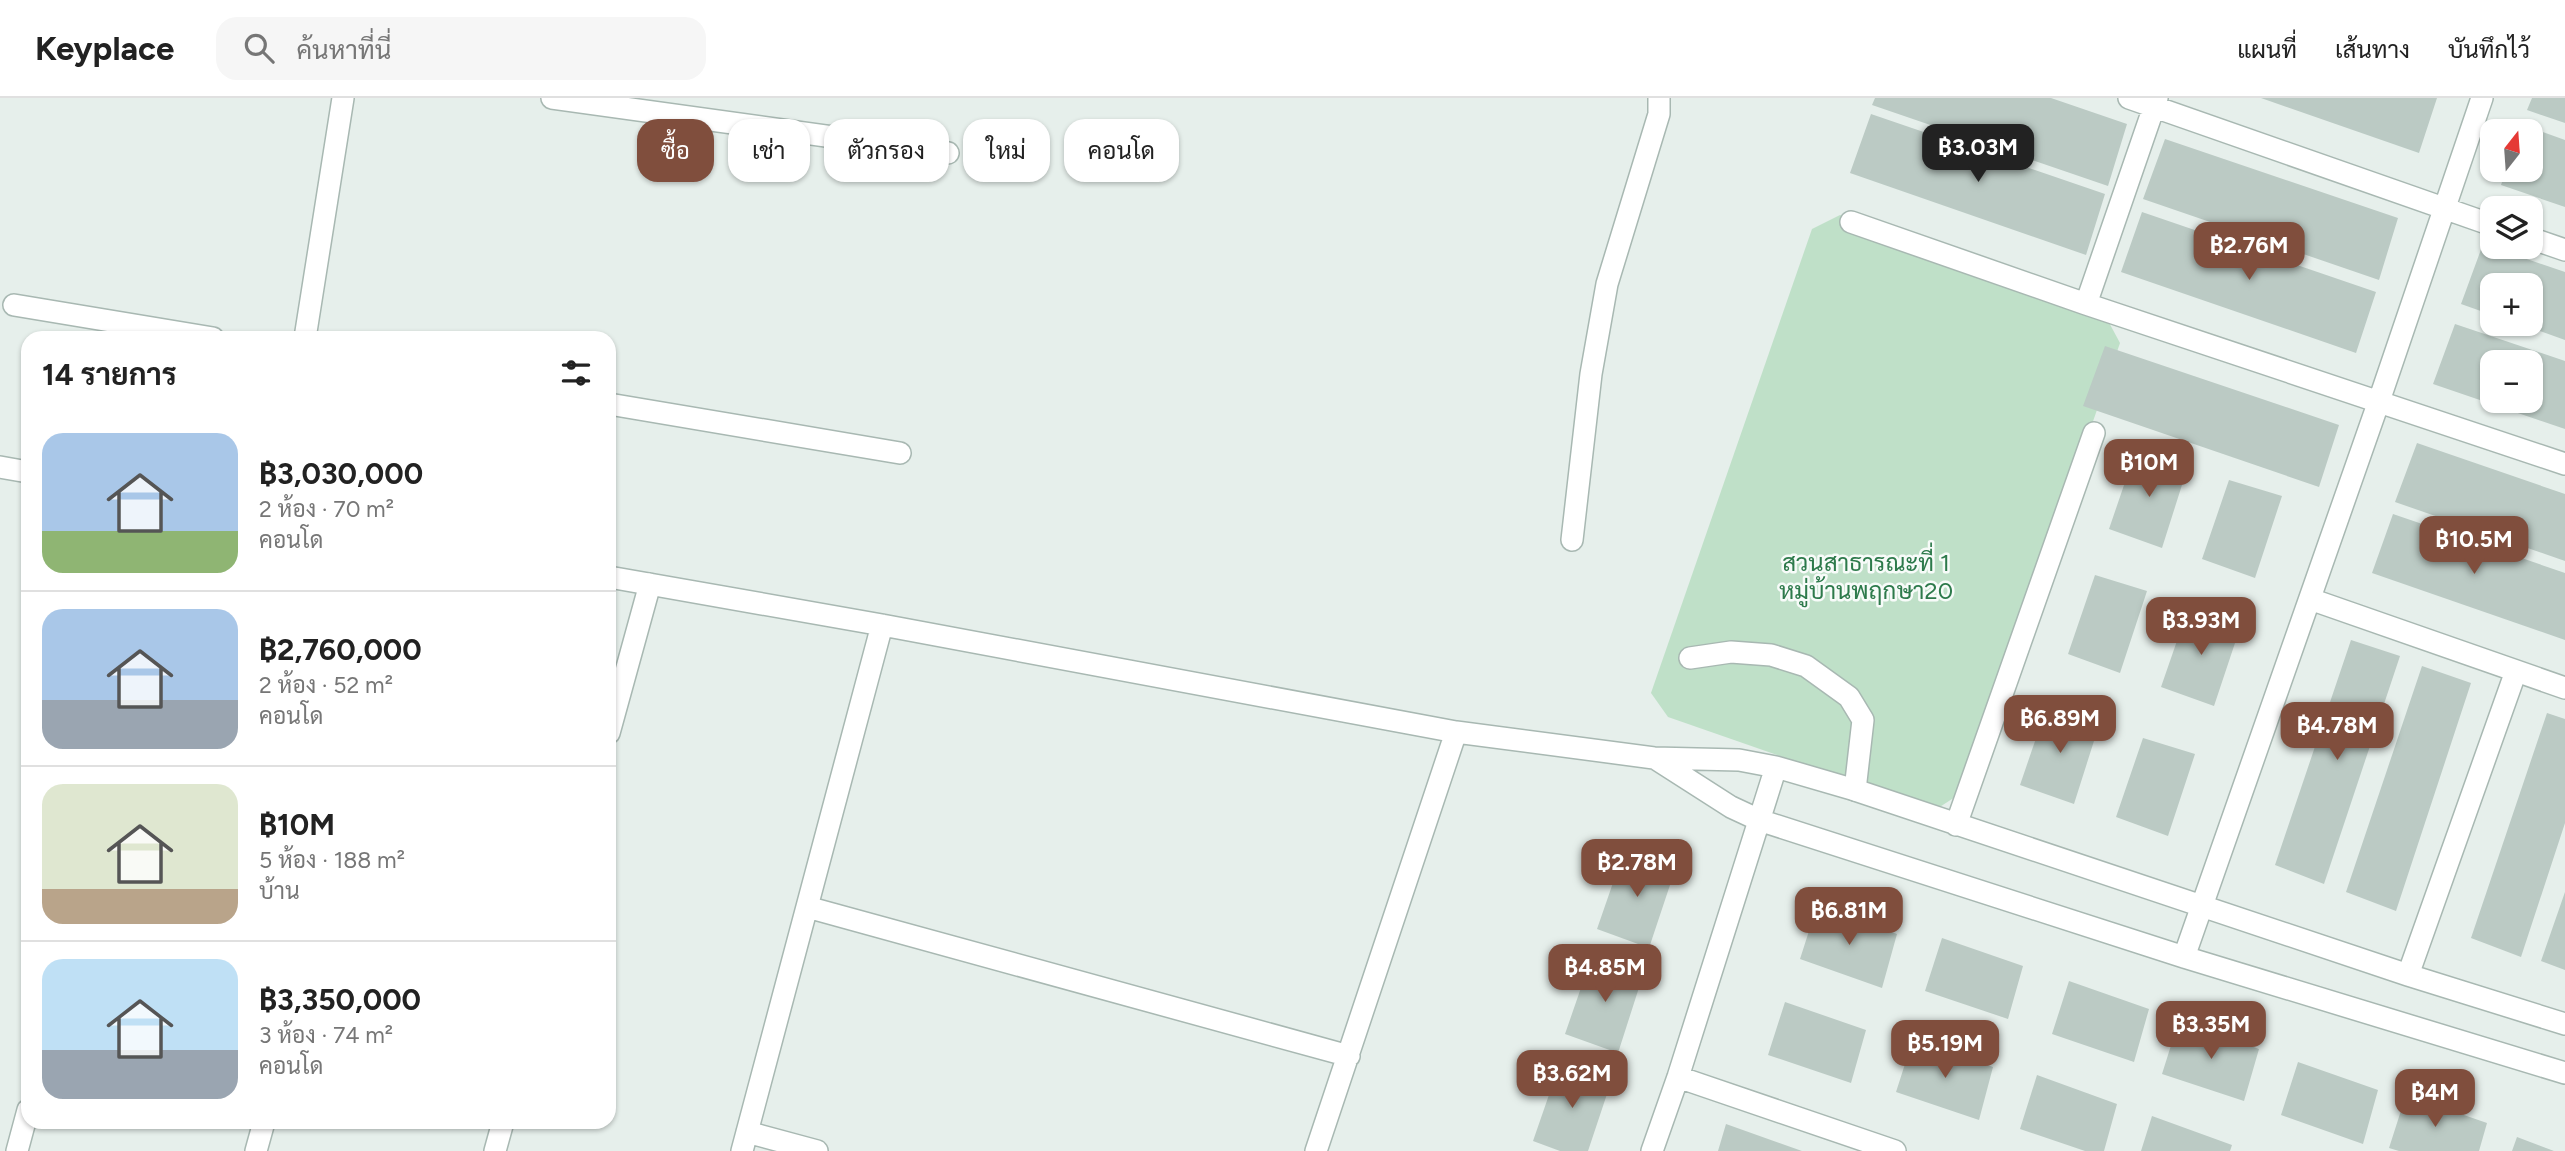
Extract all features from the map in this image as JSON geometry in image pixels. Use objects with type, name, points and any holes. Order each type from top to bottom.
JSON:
[{"type":"street","points":[[306,331],[342,98]]},
{"type":"street","points":[[552,98],[824,136]]},
{"type":"street","points":[[1572,540],[1591,373],[1607,284],[1659,114],[1659,98]]},
{"type":"street","points":[[2129,98],[2155,102],[2480,221]]},
{"type":"street","points":[[2183,957],[2379,401],[2482,98]]},
{"type":"street","points":[[2085,304],[2155,102]]},
{"type":"street","points":[[1851,222],[2085,304],[2565,464]]},
{"type":"street","points":[[2543,242],[2565,250]]},
{"type":"street","points":[[14,305],[171,331]]},
{"type":"street","points":[[616,405],[900,453]]},
{"type":"street","points":[[1956,825],[2094,433]]},
{"type":"street","points":[[0,467],[21,470]]},
{"type":"street","points":[[616,578],[1456,732],[1654,758],[1739,760],[1776,767],[1855,790],[2408,975],[2565,1024]]},
{"type":"street","points":[[616,708],[650,584]]},
{"type":"street","points":[[2310,599],[2565,688]]},
{"type":"street","points":[[817,1151],[744,1142],[882,625]]},
{"type":"street","points":[[1690,658],[1731,652],[1770,654],[1806,666],[1849,696],[1863,720],[1855,790]]},
{"type":"street","points":[[2408,975],[2516,671]]},
{"type":"street","points":[[1316,1151],[1456,732]]},
{"type":"street","points":[[1654,758],[1731,807],[1759,820],[2183,957],[2565,1073]]},
{"type":"street","points":[[1651,1151],[1678,1077],[1776,767]]},
{"type":"street","points":[[807,907],[1349,1056]]},
{"type":"street","points":[[1678,1077],[1895,1151]]},
{"type":"street","points":[[17,1151],[23,1129]]},
{"type":"street","points":[[256,1151],[262,1129]]},
{"type":"street","points":[[495,1151],[501,1129]]},
{"type":"green space","name":"สวนสาธารณะที่ 1 หมู่บ้านพฤกษา20","points":[[1840,215],[2099,304],[2120,343],[1966,790],[1935,810],[1668,717],[1651,693],[1812,229]]},
{"type":"building","points":[[1875,98],[2051,98],[2127,124],[2108,186],[1872,105]]},
{"type":"building","points":[[2261,98],[2437,98],[2419,153]]},
{"type":"building","points":[[2532,98],[2565,98],[2565,123],[2527,110]]},
{"type":"building","points":[[1871,114],[2105,194],[2086,255],[1850,173]]},
{"type":"building","points":[[2543,132],[2565,140],[2565,207],[2543,199],[2543,196],[2533,196],[2501,185],[2502,182],[2543,182]]},
{"type":"building","points":[[2165,139],[2398,218],[2379,280],[2143,199]]},
{"type":"building","points":[[2142,212],[2376,292],[2356,353],[2121,272]]},
{"type":"building","points":[[2480,252],[2480,259],[2527,259],[2565,272],[2565,340],[2543,332],[2543,273],[2480,273],[2480,311],[2461,304]]},
{"type":"building","points":[[2455,324],[2480,332],[2480,336],[2491,336],[2532,350],[2480,350],[2480,400],[2433,384]]},
{"type":"building","points":[[2105,346],[2339,425],[2319,487],[2083,406]]},
{"type":"building","points":[[2543,354],[2565,361],[2565,429],[2518,413],[2543,413]]},
{"type":"building","points":[[2417,443],[2565,494],[2565,561],[2395,502]]},
{"type":"building","points":[[2136,450],[2188,466],[2162,548],[2109,529]]},
{"type":"building","points":[[2229,480],[2282,496],[2255,578],[2202,559]]},
{"type":"building","points":[[2393,514],[2565,573],[2565,640],[2372,573]]},
{"type":"building","points":[[2095,575],[2147,591],[2120,673],[2068,654]]},
{"type":"building","points":[[2188,609],[2241,625],[2214,706],[2161,687]]},
{"type":"building","points":[[2351,640],[2400,656],[2324,884],[2275,865]]},
{"type":"building","points":[[2422,666],[2471,683],[2396,911],[2346,892]]},
{"type":"building","points":[[2047,706],[2100,722],[2074,804],[2020,785]]},
{"type":"building","points":[[2547,713],[2565,719],[2565,823],[2521,957],[2471,938]]},
{"type":"building","points":[[2143,738],[2195,754],[2168,836],[2116,817]]},
{"type":"building","points":[[1624,851],[1676,867],[1649,948],[1597,929]]},
{"type":"building","points":[[2565,892],[2565,970],[2541,961]]},
{"type":"building","points":[[1817,906],[1897,934],[1882,988],[1800,959]]},
{"type":"building","points":[[1942,938],[2023,966],[2008,1019],[1925,991]]},
{"type":"building","points":[[1592,956],[1644,972],[1618,1053],[1565,1034]]},
{"type":"building","points":[[2069,981],[2149,1009],[2134,1062],[2052,1034]]},
{"type":"building","points":[[1785,1002],[1866,1030],[1851,1083],[1768,1055]]},
{"type":"building","points":[[2179,1020],[2259,1049],[2244,1101],[2162,1074]]},
{"type":"building","points":[[1913,1039],[1993,1067],[1979,1120],[1896,1092]]},
{"type":"building","points":[[2298,1062],[2378,1090],[2363,1144],[2281,1115]]},
{"type":"building","points":[[1560,1063],[1612,1079],[1588,1151],[1560,1151],[1533,1141]]},
{"type":"building","points":[[2037,1075],[2117,1104],[2104,1151],[2085,1151],[2020,1129]]},
{"type":"building","points":[[2406,1095],[2487,1123],[2479,1151],[2399,1151],[2389,1148]]},
{"type":"building","points":[[2152,1116],[2232,1145],[2230,1151],[2141,1151]]},
{"type":"building","points":[[1726,1124],[1802,1151],[1718,1151]]},
{"type":"building","points":[[2517,1137],[2554,1151],[2512,1151]]}]
